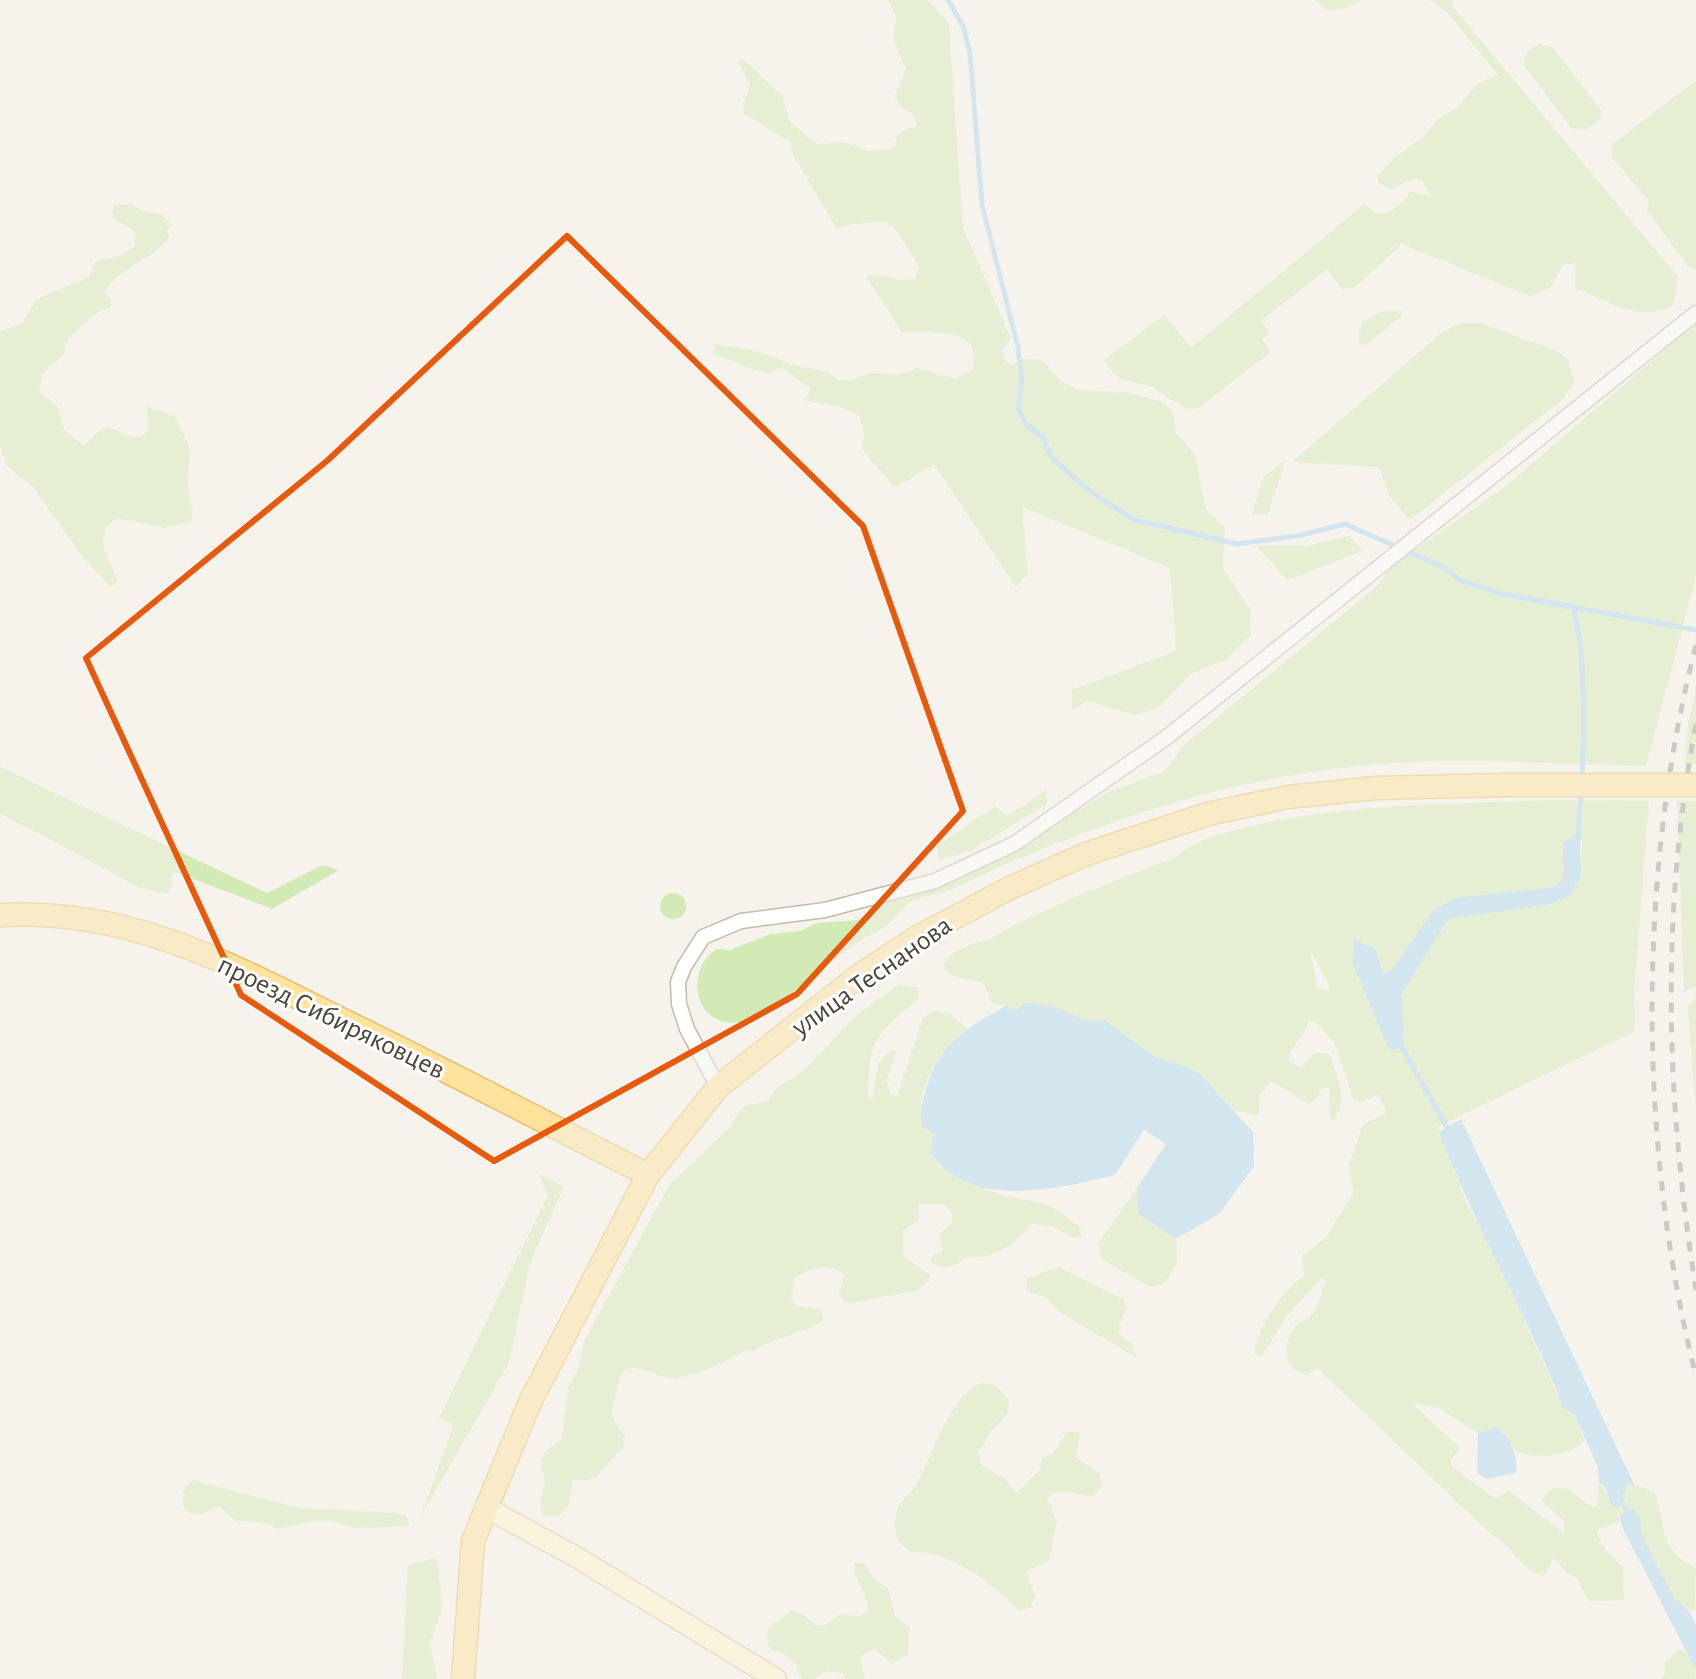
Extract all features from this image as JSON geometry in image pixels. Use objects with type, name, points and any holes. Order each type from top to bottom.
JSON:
[{"type":"main road","name":"улица Теснанова","points":[[463,1679],[473,1541],[485,1507],[530,1402],[648,1175],[718,1087],[857,977],[916,938],[1010,888],[1086,854],[1208,814],[1288,797],[1376,788],[1696,785]]},
{"type":"main road","name":"проезд Сибиряковцев","points":[[0,915],[43,912],[153,932],[252,975],[491,1093],[648,1175]]},
{"type":"street","points":[[718,1087],[687,1029],[679,1004],[678,982],[688,957],[703,937],[741,921],[825,910],[896,893],[935,881],[1014,844],[1167,737],[1696,313]]},
{"type":"street","points":[[485,1507],[578,1558],[776,1679]]},
{"type":"highlighted area","points":[[567,236],[863,526],[963,811],[797,994],[494,1161],[241,995],[86,658],[328,460]]},
{"type":"green space","points":[[888,0],[928,0],[949,24],[963,228],[1011,338],[1002,350],[1006,362],[1012,365],[1023,359],[1042,360],[1060,380],[1078,390],[1131,393],[1165,403],[1173,414],[1176,433],[1195,455],[1206,509],[1225,528],[1223,568],[1250,609],[1251,635],[1226,660],[1192,673],[1159,707],[1136,715],[1087,701],[1072,710],[1072,690],[1176,651],[1170,568],[1022,507],[1028,573],[1016,587],[934,464],[895,488],[862,449],[864,432],[859,416],[839,407],[804,400],[811,389],[783,368],[767,374],[713,354],[714,344],[754,350],[794,365],[827,372],[839,380],[852,380],[870,373],[898,375],[917,368],[954,379],[972,370],[974,356],[971,345],[952,335],[902,332],[866,276],[904,280],[916,277],[919,266],[895,230],[886,222],[853,224],[837,229],[793,155],[789,141],[744,114],[743,103],[751,86],[738,62],[742,58],[782,96],[790,122],[816,144],[843,142],[868,151],[893,149],[899,133],[917,125],[914,115],[900,106],[895,96],[906,69],[893,39],[896,16]]},
{"type":"green space","points":[[1314,0],[1361,0],[1343,9],[1328,10]]},
{"type":"green space","points":[[1430,0],[1452,0],[1453,7],[1678,277],[1674,304],[1650,312],[1611,304],[1575,288],[1576,263],[1564,264],[1550,288],[1530,296],[1402,244],[1354,288],[1342,289],[1327,269],[1261,321],[1269,332],[1262,339],[1271,352],[1199,408],[1186,409],[1150,386],[1122,379],[1113,373],[1104,360],[1164,315],[1191,348],[1364,204],[1375,213],[1381,213],[1396,208],[1410,192],[1430,195],[1422,181],[1412,179],[1391,189],[1378,182],[1378,175],[1396,156],[1424,137],[1437,119],[1458,107],[1478,83],[1498,75],[1446,11]]},
{"type":"green space","points":[[1539,44],[1553,48],[1602,111],[1600,119],[1585,130],[1571,128],[1523,64],[1527,52]]},
{"type":"green space","points":[[1696,80],[1696,270],[1689,268],[1647,210],[1649,201],[1611,156],[1613,144]]},
{"type":"green space","points":[[130,204],[145,212],[161,214],[172,225],[167,231],[169,237],[155,252],[125,271],[110,285],[105,294],[112,300],[110,308],[100,310],[68,339],[63,355],[43,373],[39,391],[57,406],[64,429],[82,445],[100,430],[108,428],[130,437],[141,437],[148,426],[148,407],[175,416],[191,451],[187,483],[193,514],[191,522],[165,528],[118,518],[109,524],[103,540],[104,548],[118,582],[111,587],[84,559],[33,487],[7,466],[0,447],[0,331],[22,323],[36,300],[89,277],[96,261],[121,256],[135,246],[134,231],[117,221],[112,213],[114,205]]},
{"type":"green space","points":[[1383,311],[1401,311],[1403,315],[1366,345],[1361,345],[1358,336],[1363,322]]},
{"type":"green space","points":[[1458,323],[1481,323],[1559,352],[1569,361],[1574,383],[1563,399],[1410,520],[1390,497],[1379,467],[1292,462],[1440,334]]},
{"type":"green space","points":[[1696,323],[1696,576],[1646,766],[1498,761],[1410,762],[1308,773],[1210,793],[1113,822],[947,891],[912,901],[883,928],[859,941],[778,1004],[753,1019],[732,1023],[716,1019],[704,1008],[698,994],[698,978],[704,962],[716,949],[730,950],[770,934],[800,931],[816,923],[858,920],[873,913],[878,903],[983,867],[1109,792],[1165,771],[1184,745],[1377,586],[1392,566],[1506,486]]},
{"type":"green space","points":[[1286,459],[1268,514],[1252,514],[1263,477]]},
{"type":"green space","points":[[1349,536],[1363,551],[1287,580],[1257,546],[1308,546]]},
{"type":"green space","points":[[1696,691],[1696,764],[1685,764],[1688,724]]},
{"type":"green space","points":[[0,767],[267,893],[322,865],[339,870],[272,909],[178,873],[172,874],[172,886],[167,894],[139,887],[0,813]]},
{"type":"green space","points":[[1047,790],[1047,804],[972,850],[939,860],[937,846],[995,806],[1008,816]]},
{"type":"green space","points":[[1557,800],[1649,801],[1634,992],[1635,1031],[1438,1127],[1467,1205],[1492,1248],[1564,1409],[1574,1413],[1584,1441],[1568,1451],[1549,1456],[1519,1452],[1511,1449],[1503,1431],[1491,1429],[1478,1433],[1439,1408],[1413,1404],[1460,1448],[1451,1460],[1452,1467],[1496,1499],[1509,1491],[1565,1534],[1563,1520],[1541,1501],[1553,1487],[1568,1489],[1592,1507],[1598,1505],[1599,1483],[1618,1508],[1627,1485],[1641,1486],[1654,1493],[1669,1545],[1684,1561],[1696,1568],[1695,1611],[1674,1599],[1655,1573],[1642,1543],[1640,1518],[1622,1513],[1617,1524],[1599,1528],[1597,1534],[1607,1552],[1623,1567],[1624,1600],[1588,1601],[1576,1577],[1566,1572],[1554,1558],[1544,1576],[1527,1568],[1317,1368],[1306,1375],[1293,1368],[1286,1349],[1290,1335],[1315,1310],[1326,1281],[1322,1277],[1286,1317],[1264,1353],[1260,1357],[1255,1353],[1272,1310],[1304,1276],[1302,1255],[1324,1240],[1353,1194],[1349,1164],[1363,1125],[1387,1112],[1378,1095],[1360,1103],[1353,1098],[1334,1042],[1314,1021],[1309,1021],[1291,1051],[1289,1061],[1302,1068],[1314,1053],[1328,1053],[1341,1096],[1333,1121],[1330,1119],[1329,1088],[1320,1089],[1317,1098],[1309,1104],[1271,1081],[1260,1096],[1259,1116],[1234,1110],[1201,1075],[1155,1057],[1106,1021],[1084,1020],[1055,1007],[1012,1012],[1007,1005],[992,1004],[984,984],[952,975],[944,969],[956,951],[1081,894],[1169,860],[1195,844],[1220,834],[1283,819],[1360,809]],"holes":[[[1582,840],[1578,879],[1570,894],[1562,899],[1551,904],[1448,919],[1401,995],[1400,1027],[1352,962],[1354,941],[1383,973],[1393,970],[1433,911],[1455,898],[1555,887],[1564,878],[1563,843]],[[1310,949],[1330,987],[1326,991],[1317,987]]]},
{"type":"green space","points":[[1677,801],[1696,801],[1696,987],[1684,992]]},
{"type":"green space","points":[[673,893],[682,897],[686,906],[682,915],[673,919],[664,915],[660,906],[664,897]]},
{"type":"green space","points":[[898,985],[918,987],[918,999],[892,1021],[877,1040],[870,1062],[868,1097],[872,1100],[879,1062],[891,1049],[896,1052],[887,1080],[891,1095],[897,1096],[923,1018],[934,1011],[949,1013],[967,1028],[947,1047],[931,1071],[920,1112],[922,1126],[934,1134],[931,1147],[940,1167],[998,1194],[1049,1205],[1079,1226],[1082,1236],[1073,1238],[1052,1226],[1030,1224],[1018,1239],[1003,1250],[985,1256],[964,1257],[953,1266],[943,1267],[930,1261],[934,1254],[943,1251],[939,1235],[952,1223],[952,1214],[945,1204],[918,1204],[919,1220],[903,1231],[904,1257],[930,1275],[930,1280],[918,1290],[846,1304],[839,1295],[844,1274],[825,1267],[813,1269],[795,1277],[791,1298],[796,1306],[821,1309],[823,1319],[818,1323],[753,1352],[748,1349],[715,1366],[679,1378],[627,1369],[621,1375],[612,1409],[625,1438],[623,1447],[594,1479],[573,1481],[568,1506],[559,1516],[542,1515],[540,1503],[545,1482],[540,1462],[546,1451],[562,1438],[568,1388],[579,1368],[584,1341],[670,1184],[726,1131],[744,1106],[768,1101],[776,1089],[807,1068],[855,1016]]},
{"type":"green space","points":[[1696,998],[1696,1108],[1688,1005]]},
{"type":"green space","points":[[538,1173],[564,1187],[530,1263],[509,1363],[421,1516],[454,1424],[439,1418],[548,1195]]},
{"type":"green space","points":[[1137,1188],[1139,1214],[1176,1239],[1177,1263],[1164,1284],[1149,1287],[1102,1259],[1098,1244]]},
{"type":"green space","points":[[1059,1267],[1123,1299],[1127,1308],[1119,1325],[1119,1334],[1131,1343],[1137,1358],[1061,1313],[1046,1298],[1026,1291],[1027,1278]]},
{"type":"green space","points":[[981,1383],[994,1384],[1009,1400],[1008,1413],[991,1431],[978,1453],[982,1466],[1006,1479],[1016,1493],[1039,1471],[1042,1459],[1054,1452],[1067,1432],[1080,1431],[1076,1457],[1100,1474],[1102,1487],[1092,1496],[1058,1491],[1047,1497],[1057,1522],[1049,1560],[1026,1572],[1035,1596],[1030,1608],[1018,1610],[983,1579],[956,1563],[927,1553],[911,1552],[900,1543],[895,1532],[898,1508],[916,1485],[952,1411],[971,1389]]},
{"type":"green space","points":[[192,1480],[300,1508],[397,1513],[407,1516],[409,1526],[355,1528],[333,1521],[313,1521],[278,1529],[260,1522],[235,1521],[219,1506],[202,1514],[188,1513],[183,1506],[183,1491]]},
{"type":"green space","points":[[433,1558],[438,1563],[442,1608],[430,1643],[437,1679],[402,1679],[408,1566]]},
{"type":"green space","points":[[854,1563],[864,1563],[875,1580],[888,1588],[895,1616],[910,1628],[907,1655],[892,1664],[874,1648],[860,1657],[865,1679],[845,1679],[843,1673],[827,1671],[813,1679],[803,1679],[793,1661],[770,1648],[769,1627],[791,1611],[801,1613],[815,1625],[825,1625],[841,1614],[859,1616],[867,1611],[866,1598]]},
{"type":"green space","points":[[1679,1650],[1686,1652],[1695,1667],[1696,1679],[1660,1679],[1665,1673],[1665,1662]]},
{"type":"water","points":[[1574,836],[1580,837],[1581,877],[1569,896],[1551,904],[1448,919],[1401,995],[1404,1047],[1393,1050],[1388,1047],[1352,962],[1354,940],[1375,948],[1383,973],[1392,970],[1433,911],[1455,898],[1555,887],[1564,878],[1563,843]]},
{"type":"water","points":[[1026,1003],[1055,1007],[1084,1020],[1106,1021],[1155,1057],[1201,1075],[1253,1132],[1254,1166],[1219,1214],[1176,1239],[1139,1214],[1137,1188],[1115,1175],[1067,1186],[1015,1191],[990,1189],[967,1182],[947,1171],[930,1152],[934,1134],[922,1126],[921,1121],[922,1103],[932,1073],[956,1038],[1007,1005],[1012,1012]]},
{"type":"water","points":[[1461,1119],[1634,1484],[1627,1485],[1618,1509],[1612,1506],[1605,1487],[1599,1483],[1598,1467],[1574,1414],[1564,1409],[1453,1167],[1439,1132]]},
{"type":"water","points":[[1497,1427],[1512,1448],[1516,1473],[1487,1479],[1477,1473],[1478,1433]]},
{"type":"water","points":[[1634,1509],[1640,1518],[1642,1547],[1667,1593],[1688,1610],[1696,1625],[1696,1670],[1623,1529],[1622,1513]]},
{"type":"pier","points":[[1144,1130],[1166,1144],[1137,1188],[1115,1175]]},
{"type":"waterway","points":[[948,0],[963,26],[970,53],[982,205],[1018,347],[1022,383],[1018,409],[1027,425],[1043,438],[1052,458],[1093,494],[1135,520],[1237,544],[1297,536],[1345,524],[1445,568],[1460,580],[1498,593],[1696,630]]},
{"type":"waterway","points":[[1573,609],[1582,668],[1582,780]]},
{"type":"waterway","points":[[1578,840],[1581,790]]},
{"type":"waterway","points":[[1399,1042],[1449,1131]]},
{"type":"waterway","points":[[1619,1495],[1629,1515]]},
{"type":"waterway","points":[[1639,1535],[1674,1604]]},
{"type":"railway","points":[[1696,645],[1677,733],[1663,824],[1655,917],[1652,1011],[1655,1105],[1663,1198],[1677,1289],[1696,1376]]},
{"type":"railway","points":[[1696,724],[1684,795],[1677,866],[1671,1007],[1678,1148],[1696,1290]]}]
